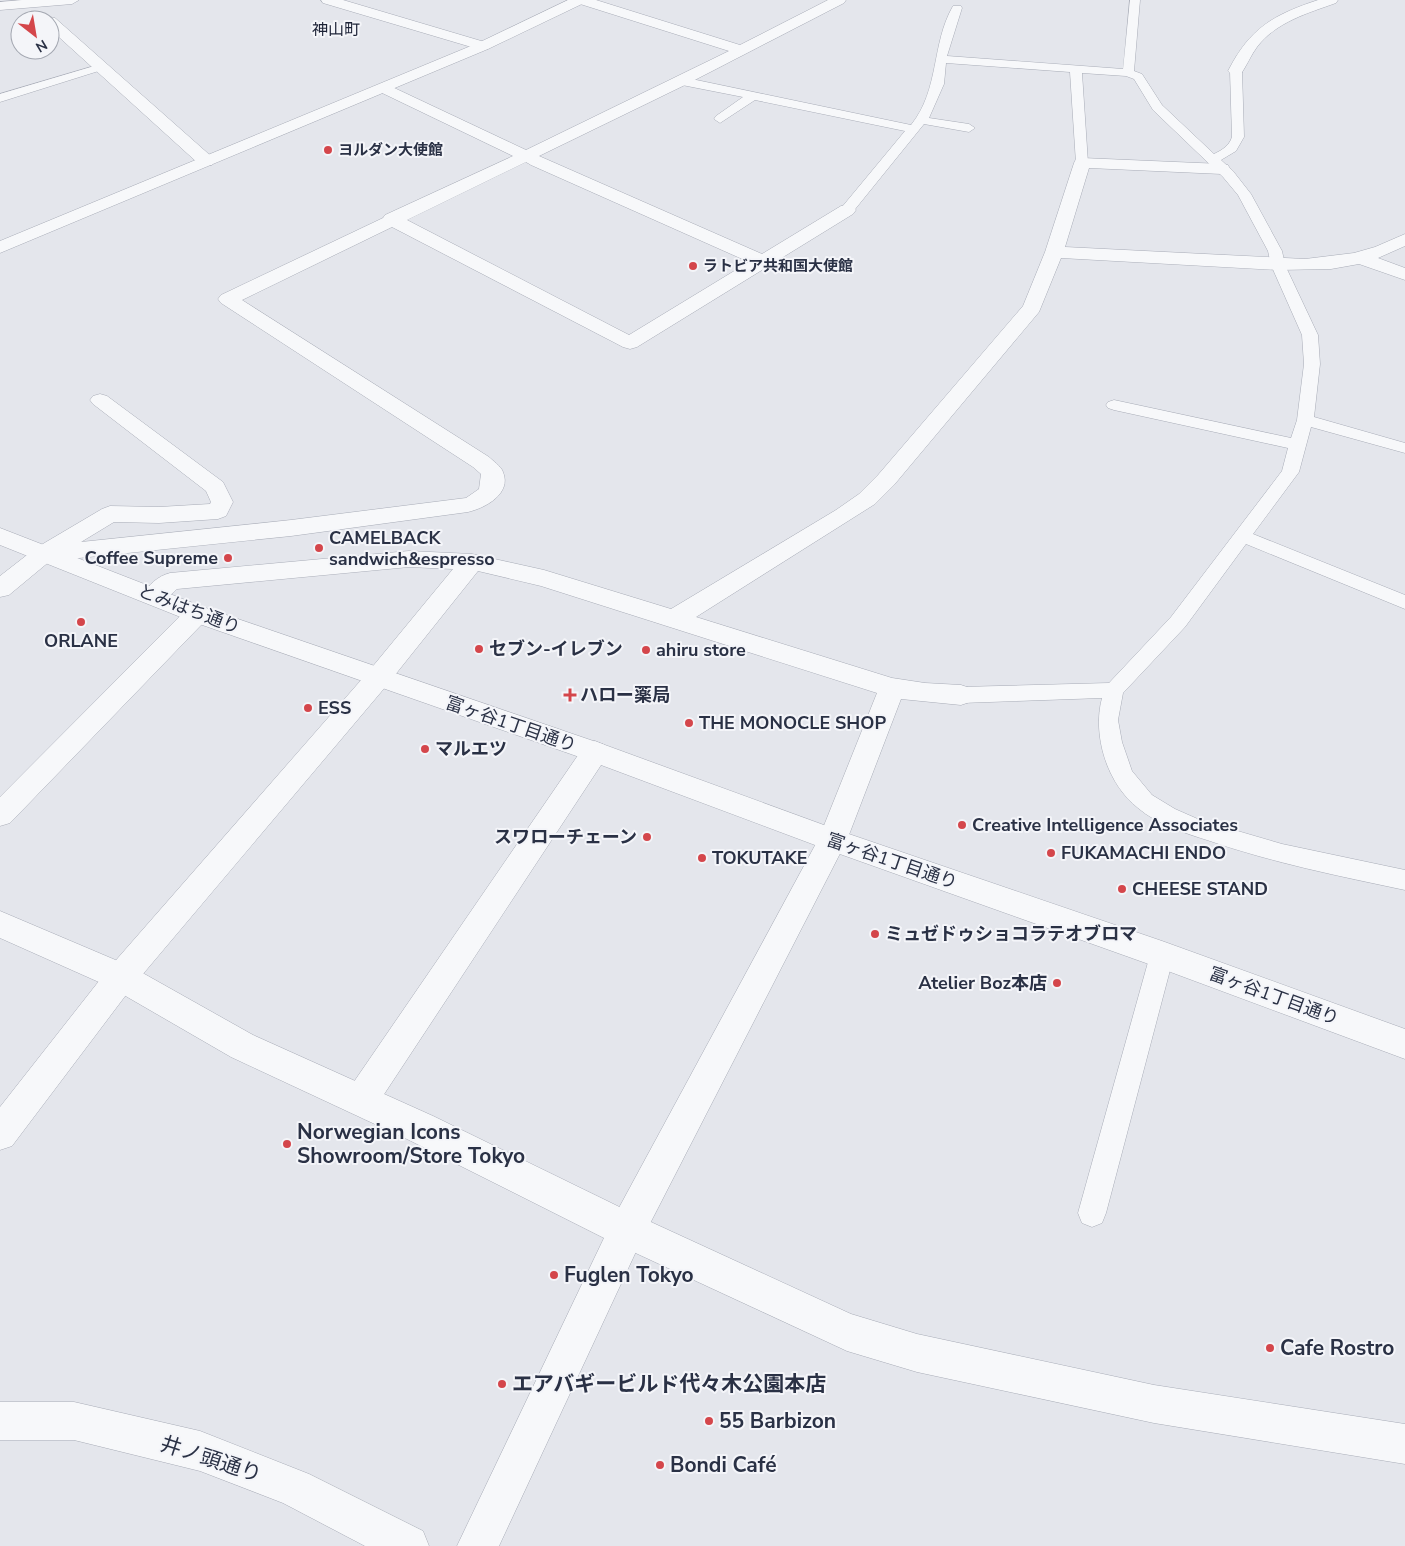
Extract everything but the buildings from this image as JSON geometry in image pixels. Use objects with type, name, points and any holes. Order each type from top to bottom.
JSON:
[{"type":"street","points":[[0,6],[72,0]]},
{"type":"street","points":[[328,0],[482,46]]},
{"type":"street","points":[[0,248],[206,160],[482,46],[581,0],[742,50]]},
{"type":"street","points":[[44,554],[291,528],[479,502],[487,496],[494,482],[492,472],[481,462],[228,299],[391,219],[682,81],[839,0]]},
{"type":"street","points":[[1236,71],[1241,59],[1255,39],[1272,23],[1331,0]]},
{"type":"street","points":[[32,4],[39,10]]},
{"type":"street","points":[[60,29],[206,160]]},
{"type":"street","points":[[383,88],[526,155],[763,261]]},
{"type":"street","points":[[676,618],[844,515],[867,498],[886,480],[1032,308],[1054,252],[1082,163],[1217,164]]},
{"type":"street","points":[[391,219],[630,343],[848,210]]},
{"type":"street","points":[[1054,252],[1278,264],[1323,264],[1361,258],[1405,239]]},
{"type":"street","points":[[1361,258],[1405,274]]},
{"type":"street","points":[[0,590],[44,554],[110,514],[159,515],[218,511],[222,502],[215,487],[100,400]]},
{"type":"street","name":"とみはち通り","points":[[0,536],[197,614],[378,678]]},
{"type":"street","points":[[154,596],[170,581],[409,559],[472,562],[544,578],[676,618],[892,688],[925,693],[961,695]]},
{"type":"street","points":[[0,1134],[121,977],[378,678],[472,562]]},
{"type":"street","points":[[0,814],[197,614]]},
{"type":"street","name":"富ヶ谷1丁目通り","points":[[378,678],[595,752],[833,840],[1405,1044]]},
{"type":"street","points":[[478,1546],[627,1230],[833,840],[892,688]]},
{"type":"street","points":[[361,1100],[595,752]]},
{"type":"street","points":[[0,924],[121,977],[242,1046],[422,1128],[627,1230],[847,1332],[917,1353],[1154,1404],[1405,1444]]},
{"type":"street","name":"井ノ頭通り","points":[[0,1421],[74,1421],[200,1451],[295,1488],[408,1546]]},
{"type":"lane","points":[[1128,73],[1134,0]]},
{"type":"lane","points":[[848,210],[917,125],[938,84],[941,59],[957,8]]},
{"type":"lane","points":[[941,59],[1128,73],[1138,77],[1157,107],[1217,164],[1244,194],[1262,224],[1310,335],[1312,364],[1305,420],[1298,445],[1290,472],[1178,622],[1114,690],[1108,718],[1112,741],[1121,771],[1131,788],[1144,801],[1165,814],[1231,840],[1280,854],[1405,880]]},
{"type":"lane","points":[[0,98],[101,67]]},
{"type":"lane","points":[[1076,69],[1082,163]]},
{"type":"lane","points":[[1217,164],[1237,144],[1236,71]]},
{"type":"lane","points":[[682,81],[753,96],[917,125],[969,128]]},
{"type":"lane","points":[[720,119],[753,96]]},
{"type":"lane","points":[[1114,405],[1298,445]]},
{"type":"lane","points":[[1305,420],[1405,448]]},
{"type":"lane","points":[[1242,536],[1405,602]]},
{"type":"lane","points":[[961,695],[1114,690]]},
{"type":"lane","points":[[1092,1214],[1162,956]]},
{"type":"place","name":"ヨルダン大使館","points":[[328,150]]},
{"type":"place","name":"ラトビア共和国大使館","points":[[693,266]]},
{"type":"place","name":"CAMELBACK sandwich&espresso","points":[[319,548]]},
{"type":"place","name":"Coffee Supreme","points":[[228,558]]},
{"type":"place","name":"ORLANE","points":[[81,622]]},
{"type":"place","name":"セブン-イレブン","points":[[479,649]]},
{"type":"place","name":"ahiru store","points":[[646,650]]},
{"type":"place","name":"ハロー薬局","points":[[570,695]]},
{"type":"place","name":"ESS","points":[[308,708]]},
{"type":"place","name":"THE MONOCLE SHOP","points":[[689,723]]},
{"type":"place","name":"マルエツ","points":[[425,749]]},
{"type":"place","name":"Creative Intelligence Associates","points":[[962,825]]},
{"type":"place","name":"スワローチェーン","points":[[647,837]]},
{"type":"place","name":"FUKAMACHI ENDO","points":[[1051,853]]},
{"type":"place","name":"TOKUTAKE","points":[[702,858]]},
{"type":"place","name":"CHEESE STAND","points":[[1122,889]]},
{"type":"place","name":"ミュゼドゥショコラテオブロマ","points":[[875,934]]},
{"type":"place","name":"Atelier Boz本店","points":[[1057,983]]},
{"type":"place","name":"Norwegian Icons Showroom/Store Tokyo","points":[[287,1144]]},
{"type":"place","name":"Fuglen Tokyo","points":[[554,1275]]},
{"type":"place","name":"Cafe Rostro","points":[[1270,1348]]},
{"type":"place","name":"エアバギービルド代々木公園本店","points":[[502,1384]]},
{"type":"place","name":"55 Barbizon","points":[[709,1421]]},
{"type":"place","name":"Bondi Café","points":[[660,1465]]},
{"type":"district","name":"神山町","points":[[336,30]]}]
